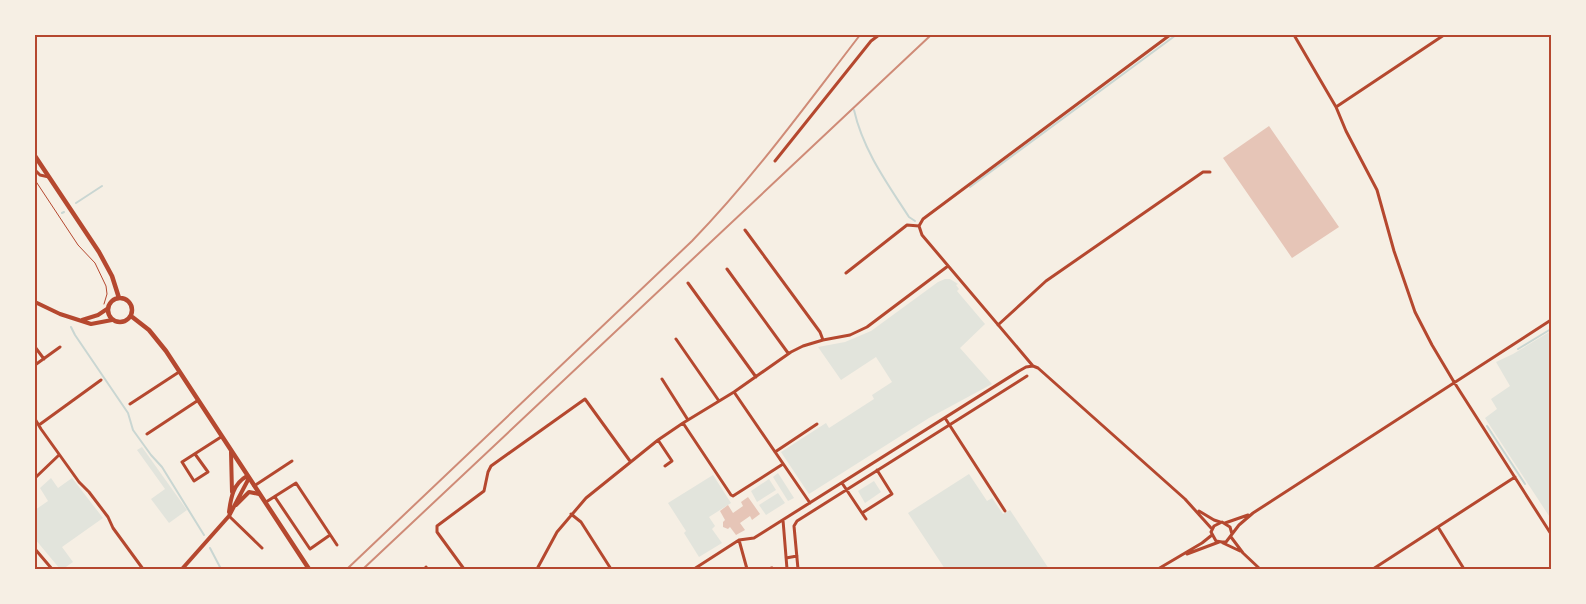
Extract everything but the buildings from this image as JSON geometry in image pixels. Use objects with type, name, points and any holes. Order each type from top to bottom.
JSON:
[{"type":"main road","points":[[35,156],[99,252],[112,276],[119,298]]},
{"type":"main road","points":[[119,298],[124,299],[130,304],[132,308],[131,316],[122,322],[116,322],[108,315],[105,308],[111,301],[119,298]]},
{"type":"main road","points":[[131,316],[158,340],[309,569]]},
{"type":"street","points":[[775,161],[871,41],[879,35]]},
{"type":"street","points":[[1170,35],[923,219],[919,226],[922,235],[1033,366],[1038,368],[1070,395],[1192,506],[1212,529]]},
{"type":"street","points":[[1294,35],[1336,107],[1346,131],[1377,190],[1394,251],[1415,312],[1454,382],[1551,534]]},
{"type":"street","points":[[1336,107],[1444,35]]},
{"type":"street","points":[[35,170],[40,175],[49,177]]},
{"type":"street","points":[[998,324],[1046,281],[1203,172],[1210,172]]},
{"type":"street","points":[[846,273],[907,225],[919,226]]},
{"type":"street","points":[[745,230],[820,332],[823,340]]},
{"type":"street","points":[[537,569],[557,532],[586,498],[658,440],[734,392],[788,354],[803,346],[850,335],[867,327],[948,266]]},
{"type":"street","points":[[727,268],[788,354]]},
{"type":"street","points":[[688,283],[756,377]]},
{"type":"street","points":[[35,302],[60,314],[91,324],[112,320]]},
{"type":"street","points":[[81,321],[98,315],[105,308]]},
{"type":"street","points":[[1180,557],[1220,542],[1226,542],[1239,525],[1253,513],[1551,320]]},
{"type":"street","points":[[676,339],[719,400]]},
{"type":"street","points":[[35,347],[44,359]]},
{"type":"street","points":[[35,365],[60,347]]},
{"type":"street","points":[[694,569],[740,540],[754,538],[1026,367],[1033,366]]},
{"type":"street","points":[[130,404],[179,372]]},
{"type":"street","points":[[798,569],[794,523],[1027,376]]},
{"type":"street","points":[[662,379],[688,420]]},
{"type":"street","points":[[39,425],[101,380]]},
{"type":"street","points":[[734,392],[783,464],[812,511]]},
{"type":"street","points":[[464,569],[437,532],[438,526],[484,491],[488,472],[492,466],[585,399],[630,461]]},
{"type":"street","points":[[147,434],[197,401]]},
{"type":"street","points":[[945,418],[1005,511]]},
{"type":"street","points":[[35,419],[108,517],[113,528],[141,568]]},
{"type":"street","points":[[683,423],[733,496],[783,464]]},
{"type":"street","points":[[775,452],[817,424]]},
{"type":"street","points":[[195,454],[208,472],[194,481],[182,462],[221,437]]},
{"type":"street","points":[[658,440],[672,461],[665,466]]},
{"type":"street","points":[[229,516],[232,494],[231,452]]},
{"type":"street","points":[[35,478],[60,455]]},
{"type":"street","points":[[254,486],[292,461]]},
{"type":"street","points":[[862,514],[892,494],[877,470]]},
{"type":"street","points":[[232,494],[237,484],[248,477]]},
{"type":"street","points":[[182,569],[229,516],[248,477]]},
{"type":"street","points":[[1373,569],[1515,477]]},
{"type":"street","points":[[842,482],[866,519]]},
{"type":"street","points":[[265,503],[296,483],[337,545]]},
{"type":"street","points":[[234,506],[250,492],[258,494]]},
{"type":"street","points":[[275,496],[310,549],[330,535]]},
{"type":"street","points":[[1192,506],[1230,527],[1231,535],[1243,553],[1260,569]]},
{"type":"street","points":[[1158,569],[1206,541],[1212,535],[1212,529],[1216,524],[1253,513]]},
{"type":"street","points":[[571,514],[581,522],[611,569]]},
{"type":"street","points":[[229,516],[262,548]]},
{"type":"street","points":[[783,520],[787,569]]},
{"type":"street","points":[[1438,527],[1464,569]]},
{"type":"street","points":[[1212,535],[1220,542],[1243,553]]},
{"type":"street","points":[[740,540],[747,569]]},
{"type":"street","points":[[35,550],[52,569]]},
{"type":"street","points":[[786,558],[797,556]]},
{"type":"path","points":[[35,180],[78,245],[95,263],[106,286],[105,308]]},
{"type":"shaded area","points":[[950,279],[958,284],[956,285],[959,289],[957,291],[985,324],[960,348],[992,384],[929,418],[809,494],[781,452],[826,423],[829,428],[874,399],[872,395],[892,382],[876,357],[841,380],[818,347],[845,342],[871,331],[938,282]]},
{"type":"shaded area","points":[[1551,331],[1551,519],[1485,418],[1497,409],[1491,399],[1510,386],[1496,362]]},
{"type":"shaded area","points":[[142,447],[187,510],[169,523],[151,499],[165,489],[137,450]]},
{"type":"shaded area","points":[[778,473],[794,498],[788,501],[773,477]]},
{"type":"shaded area","points":[[969,474],[987,501],[992,498],[1003,514],[1010,510],[1049,569],[945,569],[908,513]]},
{"type":"shaded area","points":[[713,475],[731,503],[709,517],[715,526],[712,529],[722,543],[699,557],[684,533],[686,531],[668,503]]},
{"type":"shaded area","points":[[51,478],[58,488],[72,478],[103,518],[62,547],[73,562],[63,569],[60,569],[35,539],[35,510],[48,501],[40,488]]},
{"type":"shaded area","points":[[769,479],[776,490],[757,502],[751,491]]},
{"type":"shaded area","points":[[874,481],[881,492],[865,503],[858,491]]},
{"type":"shaded area","points":[[778,493],[785,503],[766,515],[759,505]]},
{"type":"waterway","points":[[970,187],[1176,35]]},
{"type":"waterway","points":[[854,110],[863,139],[877,166],[909,217],[915,221]]},
{"type":"waterway","points":[[76,203],[102,186]]},
{"type":"waterway","points":[[71,327],[128,413],[133,430],[162,467],[204,535]]},
{"type":"waterway","points":[[1518,349],[1551,329]]},
{"type":"waterway","points":[[1487,426],[1525,484]]},
{"type":"waterway","points":[[210,548],[221,569]]},
{"type":"railway","points":[[347,569],[692,241],[737,192],[860,35]]},
{"type":"railway","points":[[363,569],[931,35]]}]
